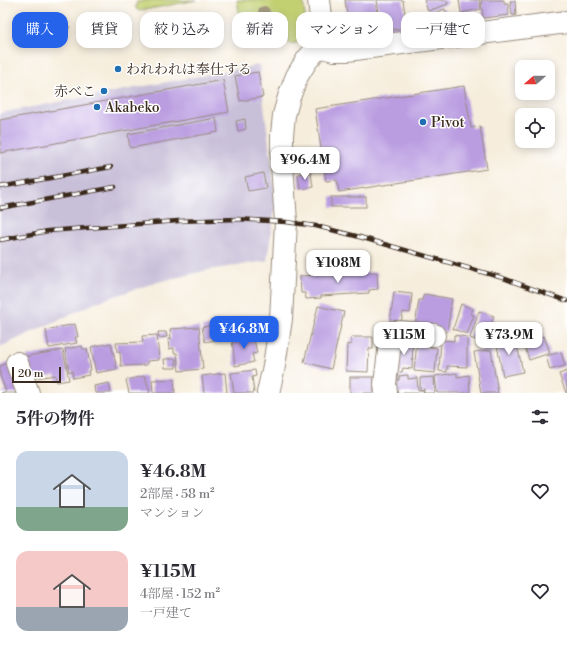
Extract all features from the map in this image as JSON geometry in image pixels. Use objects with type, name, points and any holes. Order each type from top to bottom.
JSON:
[{"type":"street","points":[[319,0],[320,12]]},
{"type":"street","points":[[393,44],[567,22]]},
{"type":"street","points":[[268,393],[274,366],[281,319],[286,222],[282,164],[284,115],[297,76],[307,60],[317,48]]},
{"type":"street","points":[[326,48],[334,50],[347,50],[363,48]]},
{"type":"street","points":[[386,393],[385,384],[391,335],[396,332],[434,335]]},
{"type":"street","points":[[17,363],[28,393]]},
{"type":"shaded area","points":[[259,65],[276,200],[267,261],[208,270],[154,283],[97,302],[0,347],[0,113]]},
{"type":"green space","points":[[150,0],[197,0],[139,11],[136,9],[137,2]]},
{"type":"green space","points":[[237,0],[303,0],[304,12],[296,12],[296,43],[289,44],[288,12],[239,12]]},
{"type":"building","points":[[345,0],[375,0],[377,12],[347,12]]},
{"type":"building","points":[[377,0],[403,0],[405,12],[401,12],[401,29],[393,30],[393,12],[379,12]]},
{"type":"building","points":[[424,0],[446,0],[448,4],[428,11]]},
{"type":"building","points":[[459,0],[479,0],[481,9],[461,12]]},
{"type":"building","points":[[481,0],[504,0],[504,4],[508,4],[509,15],[485,18],[485,12],[482,12]]},
{"type":"building","points":[[510,1],[515,1],[516,15],[512,15]]},
{"type":"building","points":[[445,9],[446,12],[437,12]]},
{"type":"building","points":[[258,72],[263,97],[240,101],[235,76]]},
{"type":"building","points":[[223,80],[229,112],[0,153],[0,120]]},
{"type":"building","points":[[464,86],[471,128],[480,126],[487,169],[339,192],[337,180],[326,181],[315,109]]},
{"type":"building","points":[[216,118],[218,132],[130,148],[128,134]]},
{"type":"building","points":[[245,119],[246,129],[238,131],[236,121]]},
{"type":"building","points":[[263,173],[266,188],[248,191],[245,177]]},
{"type":"building","points":[[311,173],[313,187],[300,189],[298,174]]},
{"type":"building","points":[[331,197],[366,197],[366,207],[331,207]]},
{"type":"building","points":[[377,272],[378,289],[369,290],[369,293],[321,296],[321,298],[306,299],[305,293],[301,293],[300,276]]},
{"type":"building","points":[[394,292],[412,294],[410,313],[403,312],[401,323],[390,321]]},
{"type":"building","points":[[424,294],[452,299],[447,332],[415,326],[419,300],[422,300]]},
{"type":"building","points":[[461,304],[473,309],[471,314],[474,315],[467,334],[453,329]]},
{"type":"building","points":[[318,306],[344,312],[331,369],[304,362]]},
{"type":"building","points":[[479,311],[494,316],[487,336],[484,335],[482,342],[470,338]]},
{"type":"building","points":[[262,319],[264,333],[233,337],[231,323]]},
{"type":"building","points":[[228,323],[230,337],[205,342],[202,327]]},
{"type":"building","points":[[75,324],[78,337],[75,337],[77,343],[49,348],[46,330]]},
{"type":"building","points":[[199,327],[203,369],[179,371],[177,353],[174,353],[174,348],[169,349],[168,339],[171,339],[170,329]]},
{"type":"building","points":[[158,332],[166,332],[167,337],[159,338]]},
{"type":"building","points":[[535,334],[537,338],[544,336],[550,353],[529,360],[522,337]]},
{"type":"building","points":[[157,335],[159,360],[147,361],[147,365],[121,366],[120,352],[117,352],[116,343],[143,342],[142,336]]},
{"type":"building","points":[[253,335],[257,353],[252,354],[254,362],[235,366],[232,339]]},
{"type":"building","points":[[454,335],[467,337],[467,367],[447,366],[447,372],[439,371],[441,340],[454,341]]},
{"type":"building","points":[[515,336],[523,372],[503,376],[496,340]]},
{"type":"building","points":[[351,337],[373,337],[373,349],[369,349],[368,372],[346,371],[347,344],[351,345]]},
{"type":"building","points":[[397,340],[413,342],[412,369],[403,368],[402,372],[395,371]]},
{"type":"building","points":[[417,342],[424,342],[423,347],[437,348],[435,373],[414,371]]},
{"type":"building","points":[[111,343],[117,369],[96,373],[91,347]]},
{"type":"building","points":[[82,346],[83,349],[87,349],[91,370],[88,371],[89,375],[73,378],[72,371],[69,372],[65,349]]},
{"type":"building","points":[[63,350],[69,380],[57,382],[55,375],[31,379],[27,356]]},
{"type":"building","points":[[491,350],[498,393],[481,393],[474,352]]},
{"type":"building","points":[[561,352],[565,366],[550,370],[546,356]]},
{"type":"building","points":[[164,359],[176,359],[176,368],[165,368]]},
{"type":"building","points":[[10,362],[21,393],[1,393],[6,391],[0,376],[0,366]]},
{"type":"building","points":[[255,370],[256,376],[252,377],[254,393],[234,393],[231,373]]},
{"type":"building","points":[[567,371],[567,393],[566,393],[559,374]]},
{"type":"building","points":[[225,373],[227,393],[204,393],[202,376]]},
{"type":"building","points":[[457,373],[457,377],[469,375],[470,393],[437,393],[435,376]]},
{"type":"building","points":[[408,375],[408,379],[417,378],[418,390],[423,390],[424,393],[393,393],[392,380],[399,380],[399,376]]},
{"type":"building","points":[[145,376],[150,393],[129,393],[126,380]]},
{"type":"building","points":[[350,377],[374,377],[374,393],[350,393]]},
{"type":"building","points":[[434,377],[435,393],[424,393],[424,389],[420,390],[420,378]]},
{"type":"building","points":[[174,379],[175,393],[153,393],[152,380]]},
{"type":"building","points":[[109,383],[111,393],[95,393],[94,386]]},
{"type":"railway","points":[[0,187],[111,167]]},
{"type":"railway","points":[[0,208],[115,187]]},
{"type":"railway","points":[[0,240],[48,231],[178,221],[237,219],[286,222],[316,226],[356,236],[503,278],[567,301]]},
{"type":"place","name":"われわれは奉仕する","points":[[118,69]]},
{"type":"place","name":"赤べこ","points":[[104,91]]},
{"type":"place","name":"Akabeko","points":[[97,107]]},
{"type":"place","name":"Pivot","points":[[423,122]]}]
